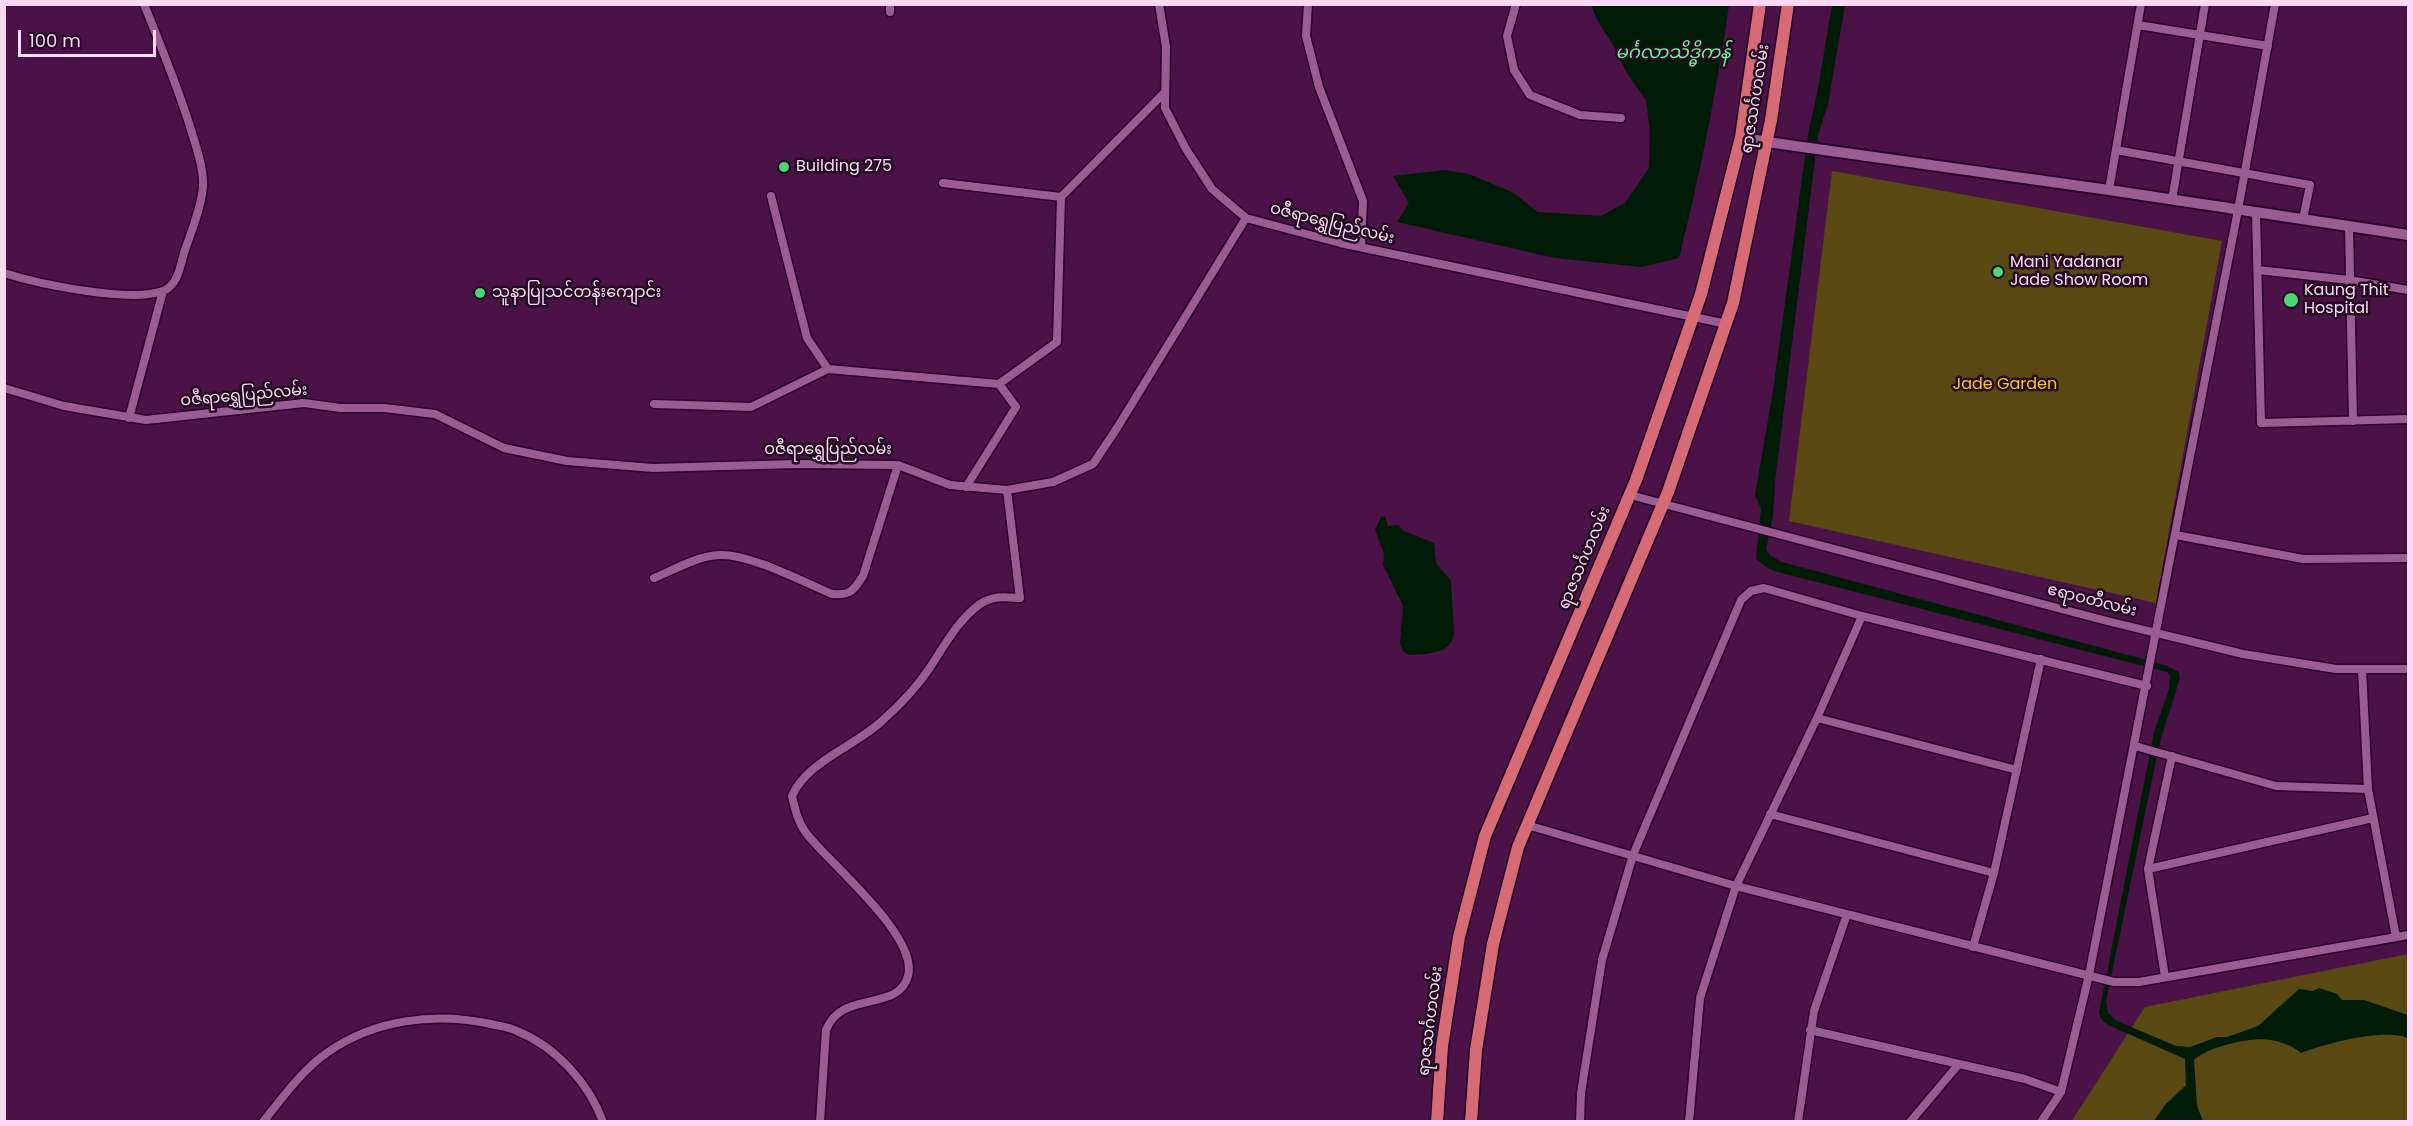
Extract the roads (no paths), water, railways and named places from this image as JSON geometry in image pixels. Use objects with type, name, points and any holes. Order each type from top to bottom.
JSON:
[{"type":"main road","name":"ရာဇသင်္ဂဟလမ်း","points":[[1437,1122],[1442,1046],[1459,937],[1485,836],[1630,495],[1701,294],[1741,137],[1760,4]]},
{"type":"main road","name":"ရာဇသင်္ဂဟလမ်း","points":[[1471,1122],[1476,1050],[1492,944],[1518,847],[1663,505],[1734,303],[1767,142],[1788,4]]},
{"type":"street","points":[[4,273],[47,284],[127,294],[163,291],[174,283],[196,219],[203,186],[200,158],[184,105],[144,4]]},
{"type":"street","points":[[1159,4],[1166,46],[1165,108],[1186,148],[1212,189],[1246,218]]},
{"type":"street","points":[[1308,4],[1306,36],[1319,87],[1363,201],[1361,247]]},
{"type":"street","points":[[1516,4],[1508,36],[1514,70],[1530,94],[1580,115],[1621,118]]},
{"type":"street","points":[[2109,190],[2141,4]]},
{"type":"street","points":[[2172,200],[2205,4]]},
{"type":"street","points":[[2041,1122],[2061,1092],[2089,975],[2153,657],[2275,4]]},
{"type":"street","points":[[2138,25],[2268,46]]},
{"type":"street","points":[[654,404],[751,407],[828,369],[999,384],[1057,342],[1061,197],[1165,92]]},
{"type":"street","points":[[1741,137],[2409,236]]},
{"type":"street","points":[[2116,150],[2310,185],[2303,219]]},
{"type":"street","points":[[943,183],[1061,197]]},
{"type":"street","points":[[771,196],[807,338],[828,369]]},
{"type":"street","points":[[2256,212],[2261,423],[2409,419]]},
{"type":"street","name":"ဝဇီရာရွှေပြည်လမ်း","points":[[4,388],[64,406],[146,420],[304,404],[340,408],[384,408],[435,414],[504,448],[567,460],[653,468],[796,464],[898,465],[950,485],[1006,490],[1053,482],[1093,464],[1246,218],[1361,247],[1726,324]]},
{"type":"street","points":[[2349,226],[2353,421]]},
{"type":"street","points":[[2258,270],[2349,280],[2409,290]]},
{"type":"street","points":[[129,418],[163,291]]},
{"type":"street","points":[[966,487],[1016,407],[999,384]]},
{"type":"street","points":[[654,578],[704,557],[720,554],[753,562],[832,594],[844,595],[854,591],[863,576],[898,465]]},
{"type":"street","points":[[820,1122],[826,1030],[830,1020],[843,1010],[866,1000],[895,996],[904,986],[909,972],[907,956],[895,933],[858,887],[805,832],[796,813],[792,796],[803,776],[881,722],[907,697],[929,670],[949,637],[969,613],[983,602],[997,596],[1020,598],[1006,490]]},
{"type":"street","points":[[1630,495],[1663,505]]},
{"type":"street","name":"ဧရာဝတီလမ်း","points":[[1663,505],[2243,654],[2336,669],[2409,669]]},
{"type":"street","points":[[2176,535],[2303,559],[2409,558]]},
{"type":"street","points":[[1580,1122],[1581,1093],[1602,960],[1633,855],[1742,600],[1751,591],[1764,588],[1862,616],[2147,686]]},
{"type":"street","points":[[1689,1122],[1700,998],[1736,886],[1818,718],[1862,616]]},
{"type":"street","points":[[1973,947],[1994,873],[2040,659]]},
{"type":"street","points":[[2362,669],[2367,789],[2397,937]]},
{"type":"street","points":[[1818,718],[2017,770]]},
{"type":"street","points":[[2135,746],[2276,786],[2367,789]]},
{"type":"street","points":[[2165,977],[2148,869],[2172,756]]},
{"type":"street","points":[[1770,814],[1994,873]]},
{"type":"street","points":[[2148,869],[2373,818]]},
{"type":"street","points":[[1527,825],[1736,886],[2114,982],[2139,982],[2409,935]]},
{"type":"street","points":[[1798,1122],[1814,1011],[1847,914]]},
{"type":"street","points":[[262,1122],[310,1066],[330,1050],[389,1023],[428,1018],[472,1020],[517,1030],[549,1049],[578,1077],[596,1103],[603,1122]]},
{"type":"street","points":[[1810,1030],[2025,1080],[2061,1092]]},
{"type":"street","points":[[1910,1122],[1958,1065]]},
{"type":"water","name":"မင်္ဂလာသိဒ္ဓိကန်","points":[[1591,5],[1729,5],[1707,132],[1679,258],[1641,267],[1555,258],[1397,222],[1409,203],[1393,176],[1444,170],[1469,174],[1514,193],[1538,212],[1601,216],[1625,203],[1649,168],[1650,133],[1646,100],[1628,75]]},
{"type":"water","points":[[1832,5],[1845,5],[1828,104],[1818,135],[1775,481],[1773,517],[1766,550],[1782,562],[2139,658],[2179,672],[2180,678],[2162,735],[2154,770],[2106,1001],[2108,1013],[2117,1021],[2176,1046],[2190,1047],[2258,1026],[2299,989],[2313,991],[2319,988],[2337,994],[2342,1000],[2364,1000],[2408,1015],[2408,1038],[2385,1035],[2355,1038],[2301,1053],[2283,1043],[2263,1039],[2219,1047],[2194,1060],[2197,1106],[2203,1121],[2154,1121],[2165,1105],[2186,1085],[2185,1059],[2108,1025],[2101,1019],[2099,1013],[2154,732],[2169,689],[2170,675],[2167,672],[1774,571],[1756,559],[1761,509],[1755,495],[1773,391],[1808,134]]},
{"type":"water","points":[[1385,516],[1388,526],[1398,525],[1404,531],[1434,543],[1436,563],[1451,581],[1454,635],[1451,643],[1443,650],[1409,655],[1403,651],[1400,643],[1403,606],[1383,565],[1384,554],[1375,530],[1381,517]]},
{"type":"place","name":"Building 275","points":[[784,167]]},
{"type":"place","name":"Mani Yadanar Jade Show Room","points":[[1998,272]]},
{"type":"place","name":"သူနာပြုသင်တန်းကျောင်း","points":[[480,293]]},
{"type":"place","name":"Kaung Thit Hospital","points":[[2291,300]]},
{"type":"park label","name":"Jade Garden","points":[[2005,385]]}]
